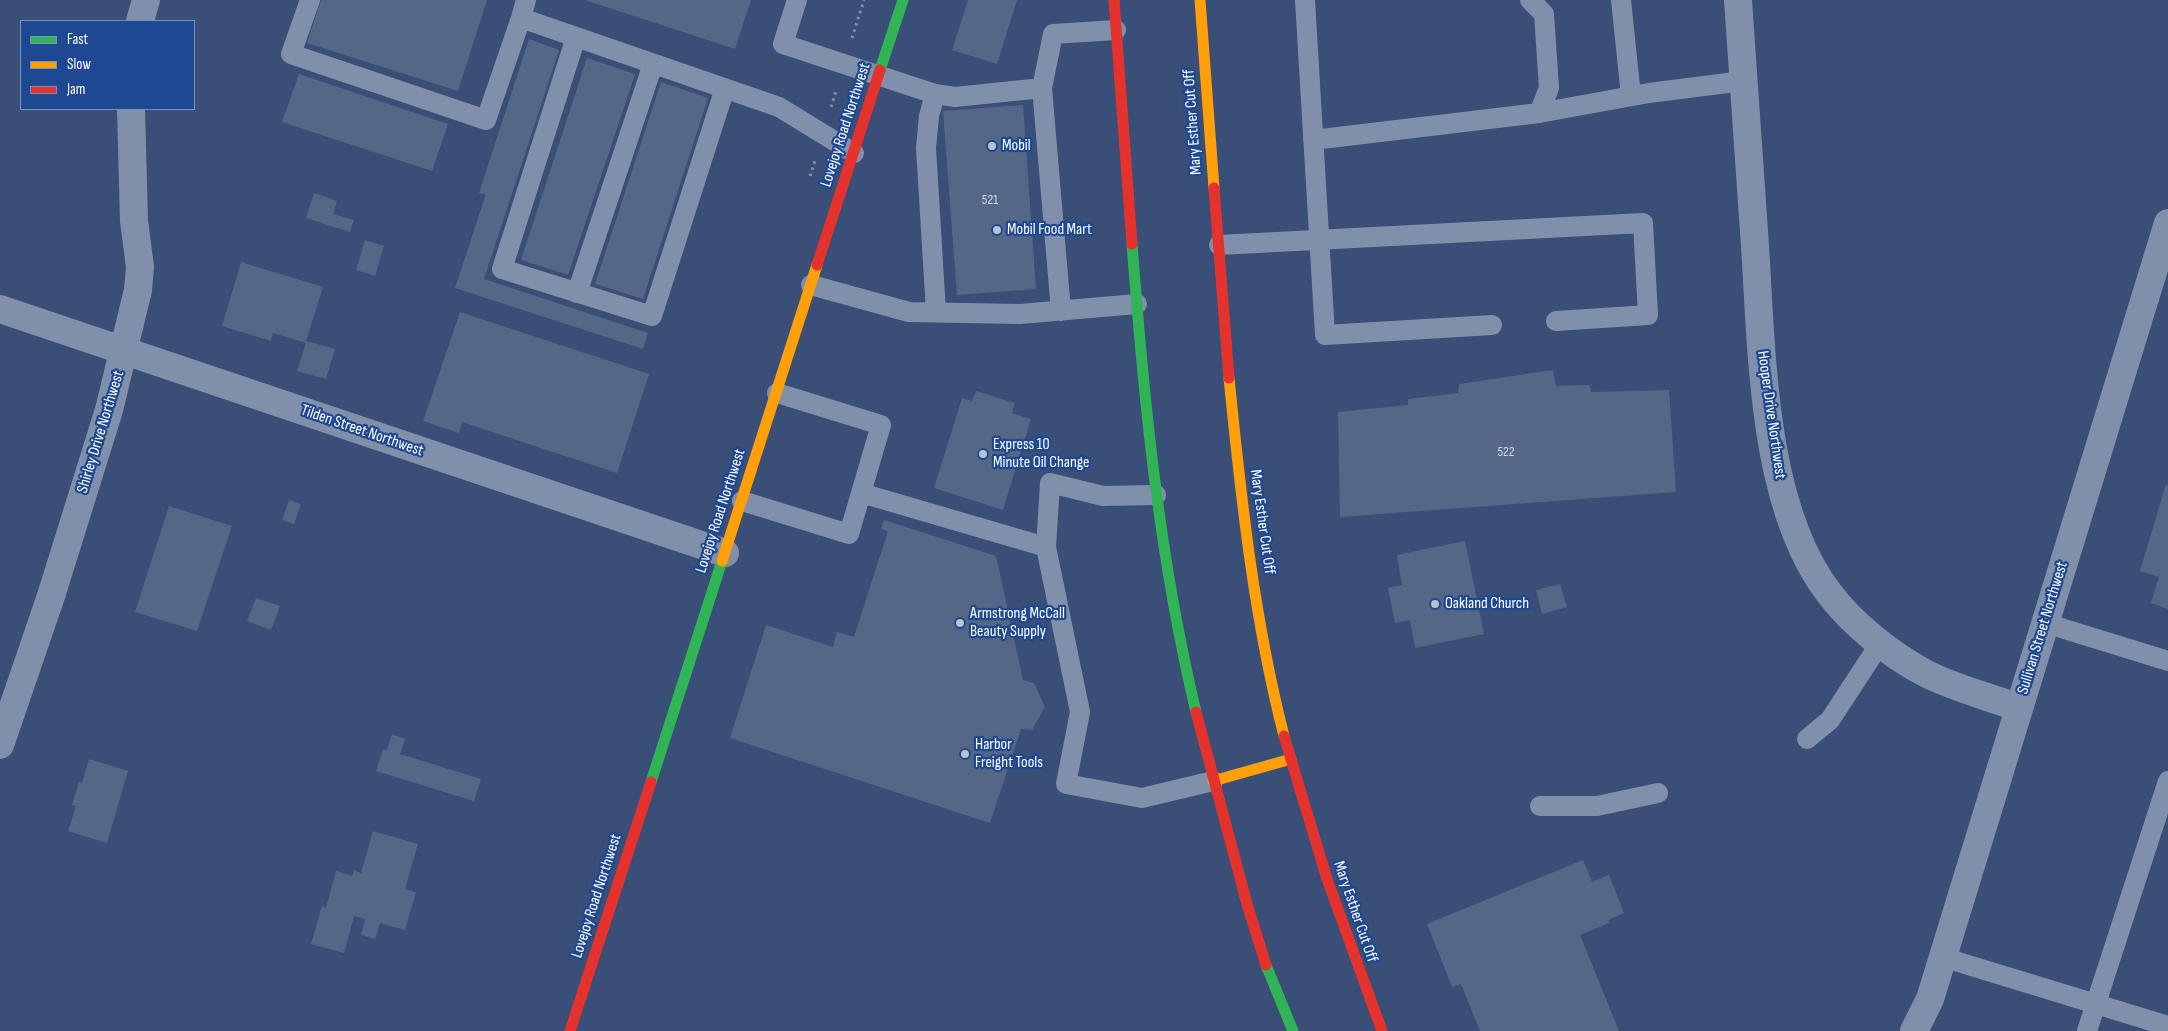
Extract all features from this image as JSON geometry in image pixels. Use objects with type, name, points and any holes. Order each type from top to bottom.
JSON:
[{"type":"main road","name":"Lovejoy Road Northwest","points":[[570,1031],[903,0]]},
{"type":"main road","points":[[1114,0],[1143,390],[1156,495],[1184,661],[1213,781],[1247,904],[1272,982],[1293,1031]]},
{"type":"main road","name":"Mary Esther Cut Off","points":[[1200,0],[1232,419],[1253,577],[1280,721],[1327,881],[1382,1031]]},
{"type":"main road","points":[[1213,781],[1291,759]]},
{"type":"street","points":[[140,20],[146,0]]},
{"type":"street","name":"Hooper Drive Northwest","points":[[1738,0],[1763,364],[1773,449],[1787,510],[1805,558],[1829,593],[1855,622],[1904,660],[1926,674],[2019,708]]},
{"type":"street","name":"Shirley Drive Northwest","points":[[0,745],[51,596],[110,410],[138,290],[140,267],[134,221],[131,110]]},
{"type":"street","name":"Sullivan Street Northwest","points":[[1914,1031],[1930,999],[2168,224]]},
{"type":"street","name":"Tilden Street Northwest","points":[[0,309],[725,553]]},
{"type":"lane","points":[[310,0],[291,54],[486,120],[524,9],[576,37],[780,107],[854,152]]},
{"type":"lane","points":[[797,0],[784,44],[935,94],[955,97],[1042,88]]},
{"type":"lane","points":[[1305,0],[1325,335],[1492,325]]},
{"type":"lane","points":[[1530,0],[1544,14],[1549,88],[1539,113]]},
{"type":"lane","points":[[1621,0],[1630,96]]},
{"type":"lane","points":[[1061,311],[1042,88],[1053,34],[1116,30]]},
{"type":"lane","points":[[576,37],[502,269],[652,316],[725,88]]},
{"type":"lane","points":[[577,293],[653,64]]},
{"type":"lane","points":[[1313,140],[1539,113],[1630,96],[1744,81]]},
{"type":"lane","points":[[935,94],[929,116],[926,148],[936,312]]},
{"type":"lane","points":[[1219,245],[1643,223],[1648,315],[1556,321]]},
{"type":"lane","points":[[811,285],[909,312],[1020,314],[1137,304]]},
{"type":"lane","points":[[742,501],[849,534],[882,425],[777,393]]},
{"type":"lane","points":[[1156,495],[1103,496],[1050,483],[1046,548],[1080,712],[1066,784],[1142,798],[1213,781]]},
{"type":"lane","points":[[861,492],[1046,548]]},
{"type":"lane","points":[[2045,623],[2168,662]]},
{"type":"lane","points":[[1807,739],[1830,720],[1880,642]]},
{"type":"lane","points":[[2087,1031],[2168,781]]},
{"type":"lane","points":[[1540,806],[1597,806],[1658,793]]},
{"type":"lane","points":[[1942,957],[2168,1026]]},
{"type":"building","points":[[321,0],[487,0],[458,91],[307,43]]},
{"type":"building","points":[[585,0],[751,0],[735,49]]},
{"type":"building","points":[[968,0],[1017,0],[997,64],[952,50]]},
{"type":"building","points":[[529,39],[559,50],[484,279],[648,333],[643,349],[455,288],[486,194],[479,193]]},
{"type":"building","points":[[587,58],[635,74],[568,275],[521,260]]},
{"type":"building","points":[[299,74],[448,124],[432,171],[282,122]]},
{"type":"building","points":[[661,82],[708,98],[643,299],[595,284]]},
{"type":"building","points":[[1023,105],[1036,289],[957,295],[943,111]]},
{"type":"building","points":[[314,193],[337,201],[333,214],[354,220],[350,232],[306,218]]},
{"type":"building","points":[[365,240],[384,246],[375,276],[356,270]]},
{"type":"building","points":[[241,262],[323,287],[306,341],[335,349],[326,379],[297,371],[306,343],[273,333],[271,341],[222,326]]},
{"type":"building","points":[[460,312],[649,374],[617,473],[462,422],[459,433],[423,421]]},
{"type":"building","points":[[1553,370],[1556,386],[1590,385],[1591,392],[1669,390],[1676,492],[1340,517],[1338,412],[1408,405],[1408,399],[1458,393],[1459,384]]},
{"type":"building","name":"Express 10 Minute Oil Change","points":[[976,391],[1015,403],[1012,413],[1031,419],[1003,510],[934,488],[962,398],[972,401]]},
{"type":"building","points":[[2166,484],[2168,485],[2168,609],[2151,603],[2159,577],[2140,571]]},
{"type":"building","points":[[289,500],[301,504],[294,524],[282,520]]},
{"type":"building","points":[[169,506],[232,526],[197,631],[135,612]]},
{"type":"building","points":[[884,520],[996,556],[1023,680],[1034,683],[1045,707],[1032,730],[1021,729],[990,823],[730,738],[766,625],[833,647],[837,632],[854,637],[888,531],[881,529]]},
{"type":"building","name":"Oakland Church","points":[[1465,541],[1484,634],[1415,648],[1410,620],[1395,623],[1388,588],[1402,585],[1397,555]]},
{"type":"building","points":[[1560,584],[1567,607],[1542,614],[1536,590]]},
{"type":"building","points":[[256,598],[280,606],[271,630],[247,621]]},
{"type":"building","points":[[392,734],[405,739],[400,754],[481,779],[474,801],[376,771],[383,749],[387,750]]},
{"type":"building","points":[[89,759],[128,771],[107,843],[68,831],[76,806],[72,805],[79,782],[82,783]]},
{"type":"building","points":[[373,831],[418,844],[405,889],[416,892],[405,930],[380,923],[375,939],[361,935],[365,919],[354,916],[344,953],[311,944],[322,906],[326,908],[336,871],[352,876],[354,870],[361,873]]},
{"type":"building","points":[[1583,860],[1592,882],[1609,875],[1624,913],[1608,920],[1609,923],[1580,935],[1619,1031],[1480,1031],[1461,984],[1452,987],[1427,924]]},
{"type":"traffic: fast","points":[[880,70],[903,0]]},
{"type":"traffic: fast","points":[[1132,244],[1142,362],[1155,479],[1172,596],[1196,712]]},
{"type":"traffic: fast","points":[[651,782],[722,561]]},
{"type":"traffic: fast","points":[[1266,965],[1293,1031]]},
{"type":"traffic: slow","points":[[1200,0],[1214,188]]},
{"type":"traffic: slow","points":[[722,561],[817,265]]},
{"type":"traffic: slow","points":[[1229,378],[1250,558],[1264,648],[1284,736]]},
{"type":"traffic: slow","points":[[1213,781],[1291,759]]},
{"type":"traffic: jam","points":[[1114,0],[1132,244]]},
{"type":"traffic: jam","points":[[817,265],[880,70]]},
{"type":"traffic: jam","points":[[1214,188],[1229,378]]},
{"type":"traffic: jam","points":[[1196,712],[1247,904],[1266,965]]},
{"type":"traffic: jam","points":[[1284,736],[1327,879],[1382,1031]]},
{"type":"traffic: jam","points":[[570,1031],[651,782]]},
{"type":"place","name":"Mobil","points":[[992,146]]},
{"type":"place","name":"Mobil Food Mart","points":[[997,230]]},
{"type":"place","name":"Express 10 Minute Oil Change","points":[[983,454]]},
{"type":"place","name":"Oakland Church","points":[[1435,604]]},
{"type":"place","name":"Armstrong McCall Beauty Supply","points":[[960,623]]},
{"type":"place","name":"Harbor Freight Tools","points":[[965,754]]}]
